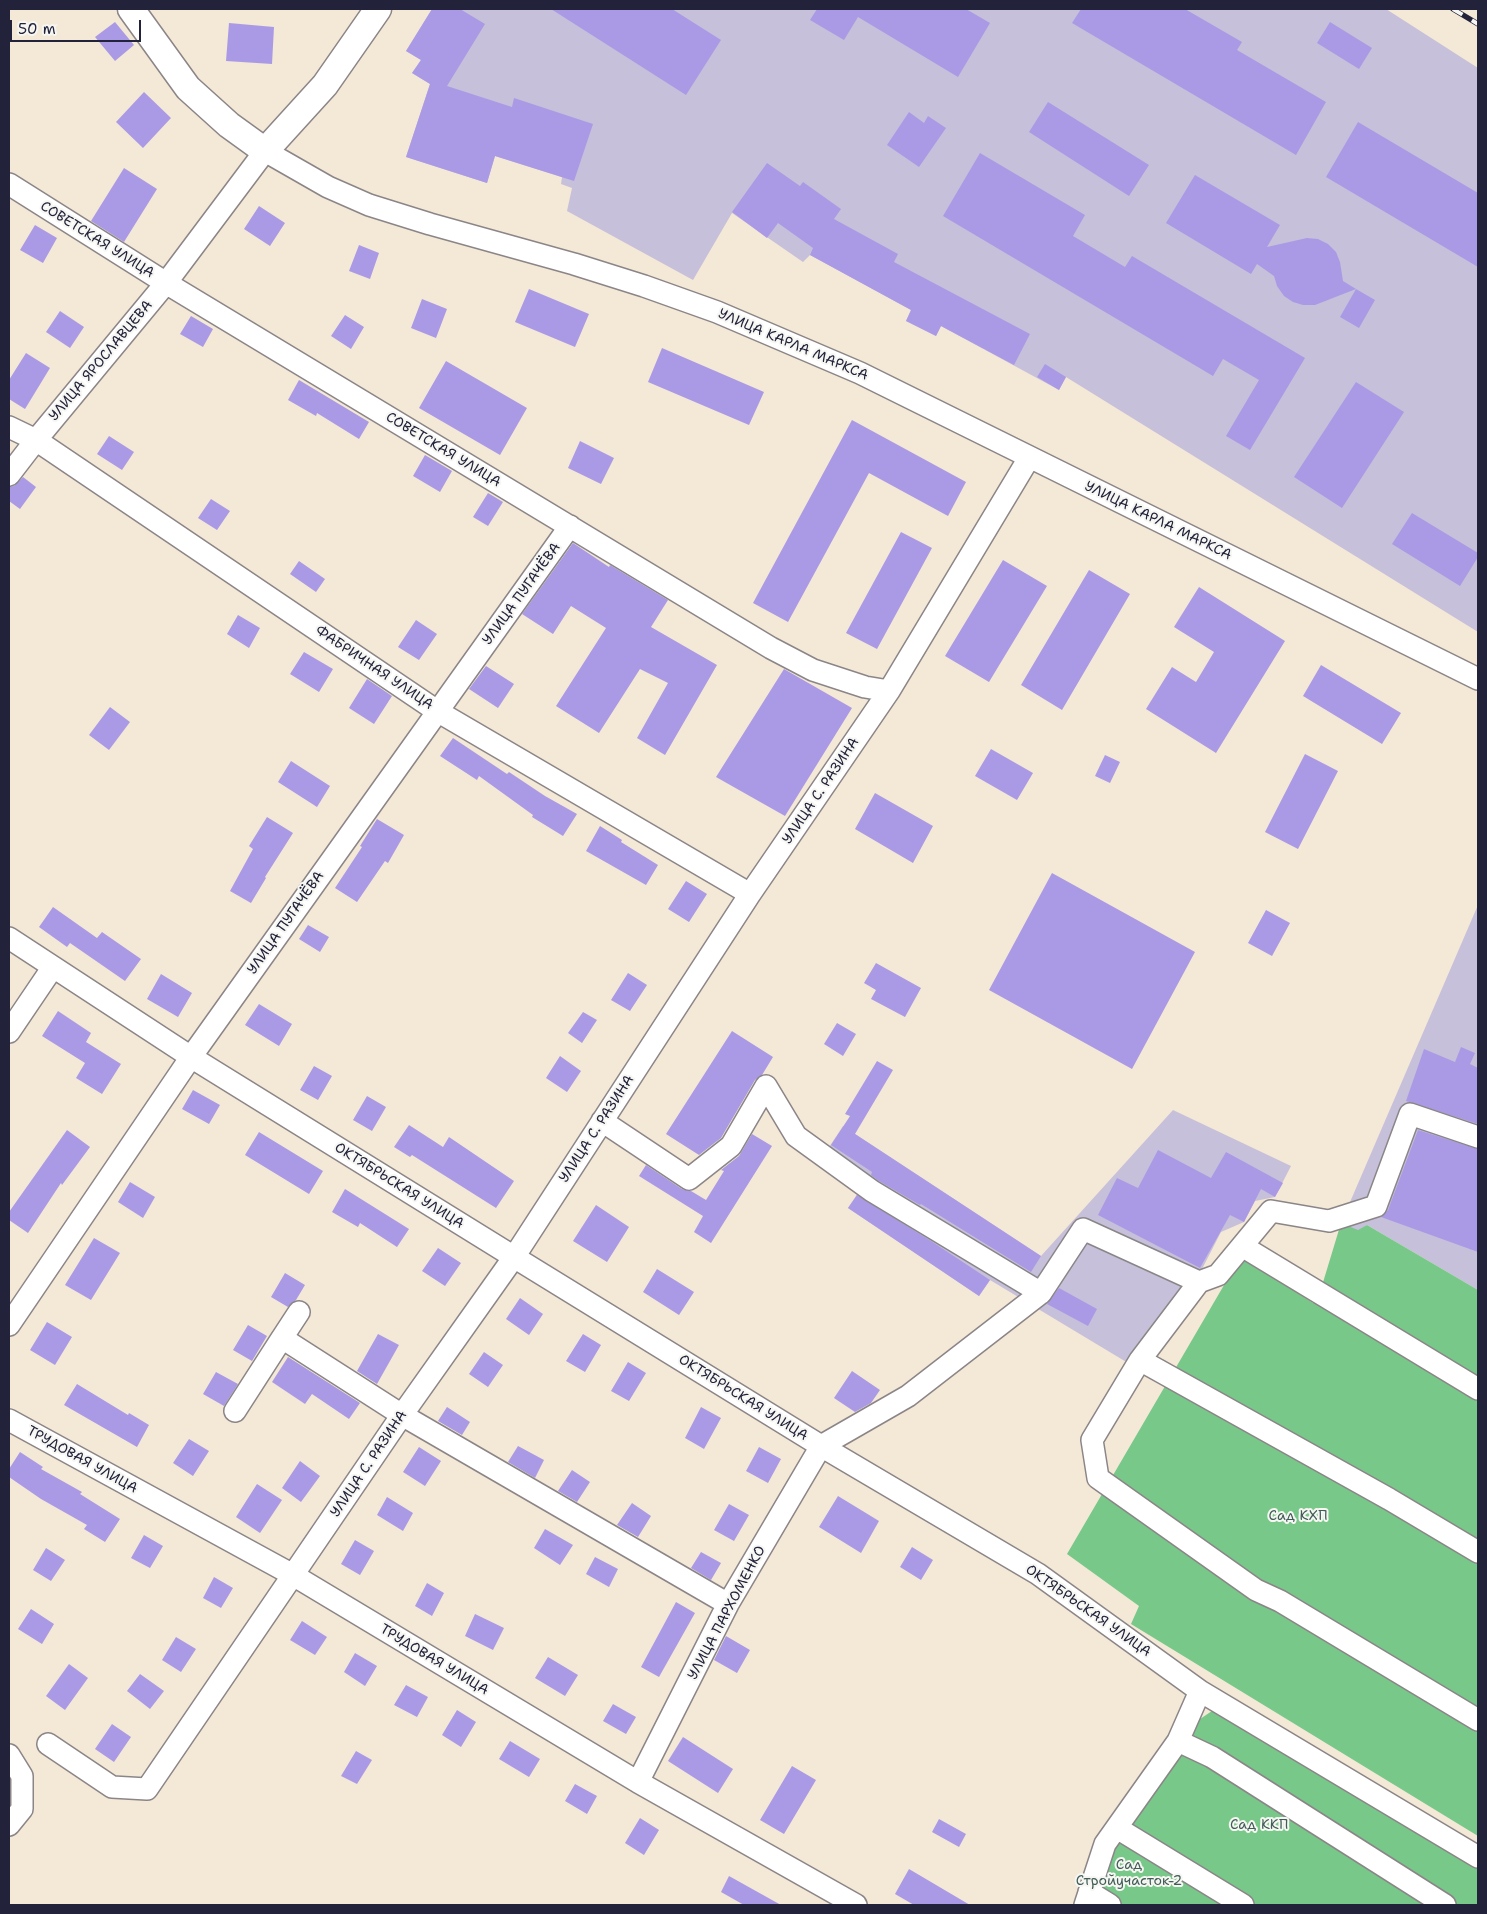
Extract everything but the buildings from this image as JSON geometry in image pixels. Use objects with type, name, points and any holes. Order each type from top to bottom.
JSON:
[{"type":"main road","name":"УЛИЦА КАРЛА МАРКСА","points":[[131,9],[188,88],[229,125],[265,151]]},
{"type":"main road","points":[[265,151],[325,85],[378,9]]},
{"type":"street","name":"УЛИЦА ЯРОСЛАВЦЕВА","points":[[9,476],[36,440],[166,283],[265,151]]},
{"type":"street","name":"УЛИЦА КАРЛА МАРКСА","points":[[265,151],[328,188],[370,205],[430,224],[574,264],[718,312],[860,373],[1478,679]]},
{"type":"street","name":"СОВЕТСКАЯ УЛИЦА","points":[[9,184],[166,283],[771,648],[813,670],[865,686],[889,691]]},
{"type":"street","name":"ФАБРИЧНАЯ УЛИЦА","points":[[9,427],[36,440],[438,711],[750,894]]},
{"type":"street","name":"УЛИЦА С. РАЗИНА","points":[[48,1744],[112,1787],[147,1789],[402,1415],[514,1257],[750,894],[889,691],[1029,458]]},
{"type":"street","name":"УЛИЦА ПУГАЧЁВА","points":[[9,1325],[191,1057],[570,526]]},
{"type":"street","name":"ОКТЯБРЬСКАЯ УЛИЦА","points":[[9,938],[191,1057],[514,1257],[821,1446],[1038,1574],[1200,1691],[1478,1857]]},
{"type":"street","points":[[9,1032],[53,967]]},
{"type":"street","points":[[602,1121],[689,1179],[731,1146],[766,1086],[796,1136],[872,1191],[1041,1293]]},
{"type":"street","points":[[1478,1137],[1410,1114],[1376,1206],[1329,1221],[1271,1211],[1218,1275],[1199,1282],[1140,1360],[1092,1440],[1098,1478],[1256,1590],[1280,1601],[1478,1720]]},
{"type":"street","points":[[821,1446],[908,1396],[1041,1293],[1083,1229],[1199,1282]]},
{"type":"street","points":[[1242,1246],[1478,1389]]},
{"type":"street","points":[[235,1411],[299,1312]]},
{"type":"street","points":[[282,1338],[402,1415],[728,1604]]},
{"type":"street","points":[[1140,1360],[1389,1499],[1478,1552]]},
{"type":"street","name":"ТРУДОВАЯ УЛИЦА","points":[[9,1420],[293,1575],[638,1782],[856,1905]]},
{"type":"street","name":"УЛИЦА ПАРХОМЕНКО","points":[[638,1782],[728,1604],[821,1446]]},
{"type":"street","points":[[1110,1905],[1087,1899],[1105,1844],[1178,1741],[1200,1691]]},
{"type":"street","points":[[1178,1741],[1212,1758],[1445,1905]]},
{"type":"street","points":[[9,1755],[22,1776],[22,1809],[9,1826]]},
{"type":"street","points":[[1117,1828],[1243,1905]]},
{"type":"shaded area","points":[[432,9],[1386,9],[1478,68],[1478,632],[1066,377],[1059,390],[941,326],[936,336],[906,321],[911,310],[810,255],[803,262],[732,213],[693,280],[567,211],[572,188],[561,184],[562,177],[495,156],[487,183],[406,157],[430,84],[412,73],[421,60],[406,51]]},
{"type":"shaded area","points":[[1478,905],[1478,1290],[1367,1225],[1358,1231],[1341,1223]]},
{"type":"shaded area","points":[[1173,1110],[1291,1166],[1275,1197],[1255,1201],[1244,1222],[1221,1232],[1202,1269],[1128,1363],[990,1280],[979,1296],[848,1208],[858,1193],[818,1164],[843,1126],[1041,1256]]},
{"type":"green space","name":"Сад КХП","points":[[1341,1223],[1358,1230],[1367,1225],[1478,1290],[1478,1836],[1131,1624],[1139,1606],[1067,1554],[1241,1256],[1313,1303],[1321,1289]]},
{"type":"green space","name":"Сад ККП","points":[[1215,1709],[1478,1864],[1478,1905],[1085,1905],[1105,1844],[1191,1725]]},
{"type":"railway","points":[[1453,9],[1478,24]]},
{"type":"park label","name":"Сад Стройучасток-2","points":[[1129,1874]]}]
